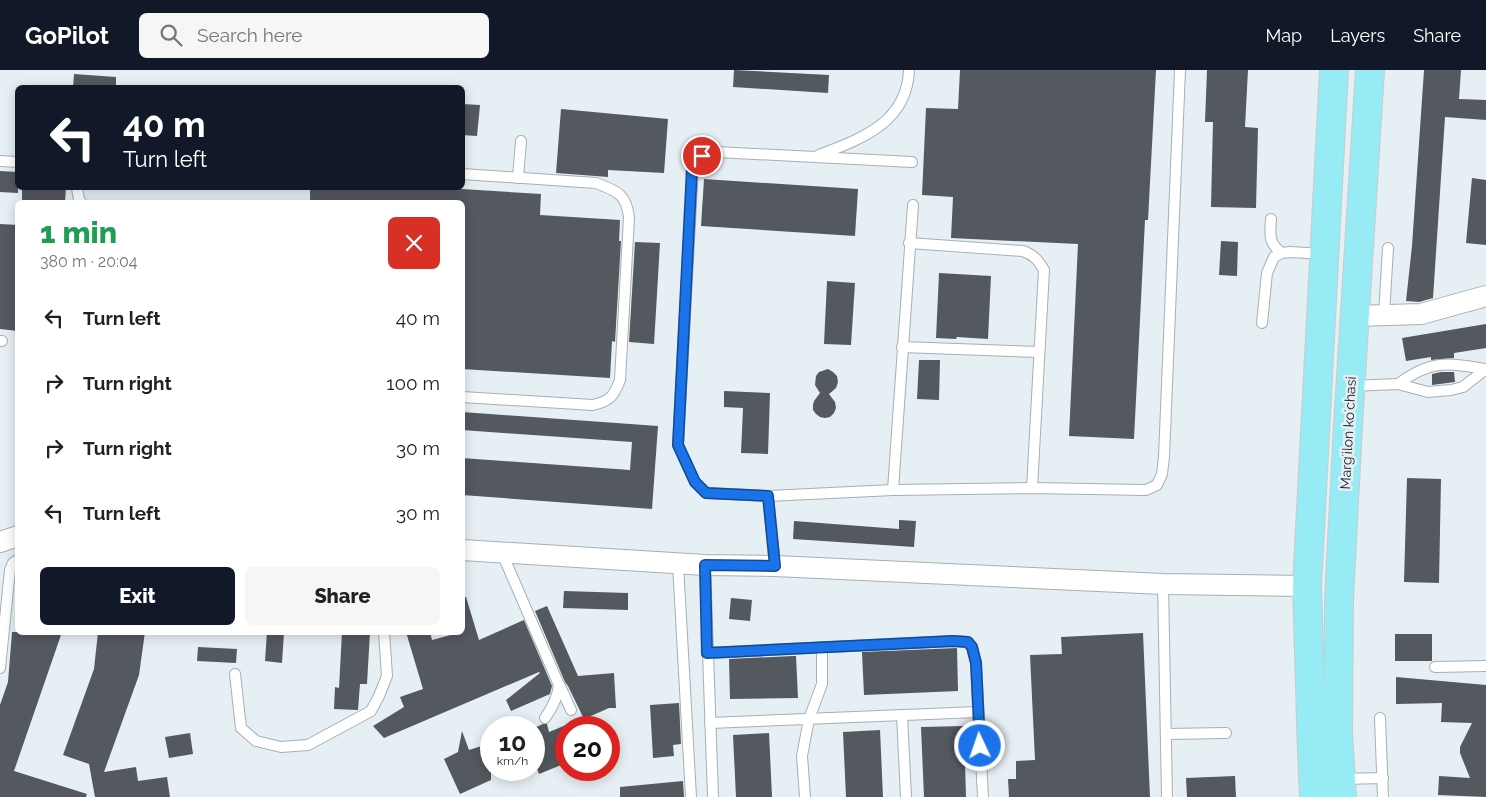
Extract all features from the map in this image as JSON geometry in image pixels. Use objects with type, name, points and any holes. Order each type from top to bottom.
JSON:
[{"type":"main road","points":[[1314,797],[1307,586],[1334,70]]},
{"type":"main road","name":"Margʻilon koʻchasi","points":[[1342,788],[1338,732],[1339,599],[1354,316],[1370,70]]},
{"type":"street","points":[[1354,316],[1421,314],[1486,296]]},
{"type":"street","points":[[0,542],[15,537]]},
{"type":"street","points":[[465,550],[678,564],[775,566],[1164,584],[1307,586]]},
{"type":"lane","points":[[813,157],[852,143],[887,122],[905,95],[910,70]]},
{"type":"lane","points":[[912,162],[716,152],[702,156],[692,168],[678,445],[695,482],[706,493],[768,496],[893,490],[1032,488],[1146,490],[1157,485],[1162,474],[1164,457],[1180,70]]},
{"type":"lane","points":[[518,178],[521,141]]},
{"type":"lane","points":[[0,161],[15,162]]},
{"type":"lane","points":[[465,174],[596,183],[614,190],[624,198],[630,217],[620,380],[612,397],[603,403],[593,405],[465,397]]},
{"type":"lane","points":[[893,490],[913,205]]},
{"type":"lane","points":[[1271,219],[1271,241],[1274,247],[1282,253]]},
{"type":"lane","points":[[909,243],[1023,251],[1033,254],[1044,270],[1032,488]]},
{"type":"lane","points":[[1384,315],[1388,248]]},
{"type":"lane","points":[[1262,323],[1267,273],[1274,257],[1290,252],[1324,254]]},
{"type":"lane","points":[[902,346],[1039,352]]},
{"type":"lane","points":[[1398,384],[1418,371],[1434,365],[1454,364],[1486,369]]},
{"type":"lane","points":[[1350,386],[1398,384],[1428,392],[1451,390],[1463,387],[1486,369]]},
{"type":"lane","points":[[768,496],[775,566]]},
{"type":"lane","points":[[502,553],[571,710]]},
{"type":"lane","points":[[0,668],[10,570],[15,562]]},
{"type":"lane","points":[[678,564],[691,797]]},
{"type":"lane","points":[[705,565],[713,797]]},
{"type":"lane","points":[[1164,584],[1167,797]]},
{"type":"lane","points":[[235,674],[242,728],[256,741],[280,747],[308,745],[371,711],[387,676],[384,635]]},
{"type":"lane","points":[[707,653],[953,641],[968,642],[972,647],[976,663],[982,797]]},
{"type":"lane","points":[[804,797],[802,756],[809,719],[822,684],[822,647]]},
{"type":"lane","points":[[1436,668],[1486,666]]},
{"type":"lane","points":[[545,718],[559,692],[559,685]]},
{"type":"lane","points":[[710,723],[978,712]]},
{"type":"lane","points":[[902,715],[906,797]]},
{"type":"lane","points":[[1380,718],[1383,797]]},
{"type":"lane","points":[[1166,734],[1226,733]]},
{"type":"lane","points":[[1342,788],[1383,778]]},
{"type":"building","points":[[734,70],[829,75],[828,93],[733,87]]},
{"type":"building","points":[[960,70],[1156,70],[1148,220],[1145,220],[1134,439],[1069,436],[1078,244],[951,238],[953,197],[922,195],[926,108],[958,109]]},
{"type":"building","points":[[1207,70],[1248,70],[1245,127],[1258,128],[1256,208],[1211,207],[1213,122],[1205,122]]},
{"type":"building","points":[[1424,70],[1461,70],[1459,99],[1486,100],[1486,120],[1445,117],[1433,298],[1419,302],[1406,301],[1412,246]]},
{"type":"building","points":[[74,74],[116,77],[116,85],[73,85]]},
{"type":"building","points":[[465,104],[480,105],[477,136],[465,135]]},
{"type":"building","points":[[561,109],[668,119],[664,173],[608,170],[608,177],[556,173]]},
{"type":"building","points":[[0,171],[15,172],[15,190],[18,190],[18,193],[0,192]]},
{"type":"building","points":[[1472,178],[1486,180],[1486,245],[1466,243]]},
{"type":"building","points":[[704,179],[858,189],[855,236],[701,226]]},
{"type":"building","points":[[465,189],[541,194],[540,215],[620,220],[619,241],[621,241],[615,342],[612,341],[610,378],[465,369],[465,200],[310,200],[310,190]]},
{"type":"building","points":[[22,190],[66,190],[65,200],[22,200]]},
{"type":"building","points":[[0,224],[15,225],[15,331],[0,329]]},
{"type":"building","points":[[1221,241],[1238,242],[1237,276],[1219,275]]},
{"type":"building","points":[[635,242],[660,243],[654,344],[629,342]]},
{"type":"building","points":[[939,273],[991,276],[988,339],[936,338]]},
{"type":"building","points":[[827,281],[855,283],[851,345],[824,344]]},
{"type":"building","points":[[1486,324],[1486,348],[1454,353],[1454,358],[1431,360],[1431,357],[1406,361],[1402,338]]},
{"type":"building","points":[[919,360],[940,360],[939,400],[917,399]]},
{"type":"building","points":[[828,369],[837,376],[838,382],[836,388],[829,394],[835,402],[836,408],[830,417],[825,418],[816,414],[813,410],[813,405],[820,393],[815,385],[816,376],[819,372]]},
{"type":"building","points":[[1454,372],[1455,382],[1432,385],[1432,374]]},
{"type":"building","points":[[724,391],[770,393],[768,454],[741,453],[743,408],[724,407]]},
{"type":"building","points":[[465,412],[658,426],[652,509],[465,495],[465,458],[630,470],[632,442],[465,430]]},
{"type":"building","points":[[1407,478],[1441,479],[1439,583],[1404,582]]},
{"type":"building","points":[[899,520],[916,521],[914,547],[793,539],[794,521],[899,529]]},
{"type":"building","points":[[564,591],[628,593],[628,610],[563,608]]},
{"type":"building","points":[[465,597],[479,640],[524,620],[552,686],[550,694],[511,711],[506,700],[539,672],[384,738],[373,726],[404,707],[400,697],[423,689],[407,635],[431,635],[432,640],[451,635],[465,635]]},
{"type":"building","points":[[731,598],[752,600],[750,621],[729,619]]},
{"type":"building","points":[[547,606],[578,676],[614,673],[616,708],[609,708],[591,716],[583,716],[565,682],[535,611]]},
{"type":"building","points":[[12,632],[15,632],[15,635],[61,635],[14,771],[87,794],[86,797],[0,797],[0,705],[8,682]]},
{"type":"building","points":[[1143,633],[1150,797],[1009,797],[1008,779],[1016,779],[1016,761],[1035,760],[1030,655],[1062,654],[1061,637]]},
{"type":"building","points":[[1395,634],[1432,634],[1432,661],[1395,661]]},
{"type":"building","points":[[98,635],[145,635],[139,675],[104,772],[136,767],[138,781],[167,777],[170,797],[95,797],[89,764],[63,755],[94,669]]},
{"type":"building","points":[[267,635],[284,635],[282,663],[265,661]]},
{"type":"building","points":[[342,635],[370,635],[367,684],[360,684],[358,710],[334,709],[335,687],[339,688]]},
{"type":"building","points":[[198,647],[237,649],[236,663],[197,661]]},
{"type":"building","points":[[957,648],[958,691],[864,695],[862,652]]},
{"type":"building","points":[[796,656],[798,698],[730,699],[729,659]]},
{"type":"building","points":[[1396,677],[1486,685],[1486,797],[1438,795],[1439,776],[1470,778],[1460,753],[1460,747],[1472,723],[1441,722],[1442,703],[1396,704]]},
{"type":"building","points":[[679,703],[681,744],[673,745],[674,756],[653,758],[650,705]]},
{"type":"building","points":[[545,724],[547,724],[549,732],[555,730],[555,767],[545,772]]},
{"type":"building","points":[[964,726],[966,797],[924,797],[921,727]]},
{"type":"building","points":[[880,730],[883,797],[846,797],[843,732]]},
{"type":"building","points":[[462,731],[469,750],[480,746],[480,781],[489,781],[460,794],[444,759],[458,752]]},
{"type":"building","points":[[190,733],[193,754],[169,758],[165,737]]},
{"type":"building","points":[[769,733],[772,797],[736,797],[733,735]]},
{"type":"building","points":[[1235,776],[1236,797],[1187,797],[1186,778]]},
{"type":"building","points":[[683,781],[684,797],[620,797],[620,787]]},
{"type":"route","points":[[702,156],[692,168],[678,445],[695,482],[706,493],[768,496],[775,566],[705,565],[707,653],[953,641],[968,642],[972,647],[976,663],[980,746]]}]
